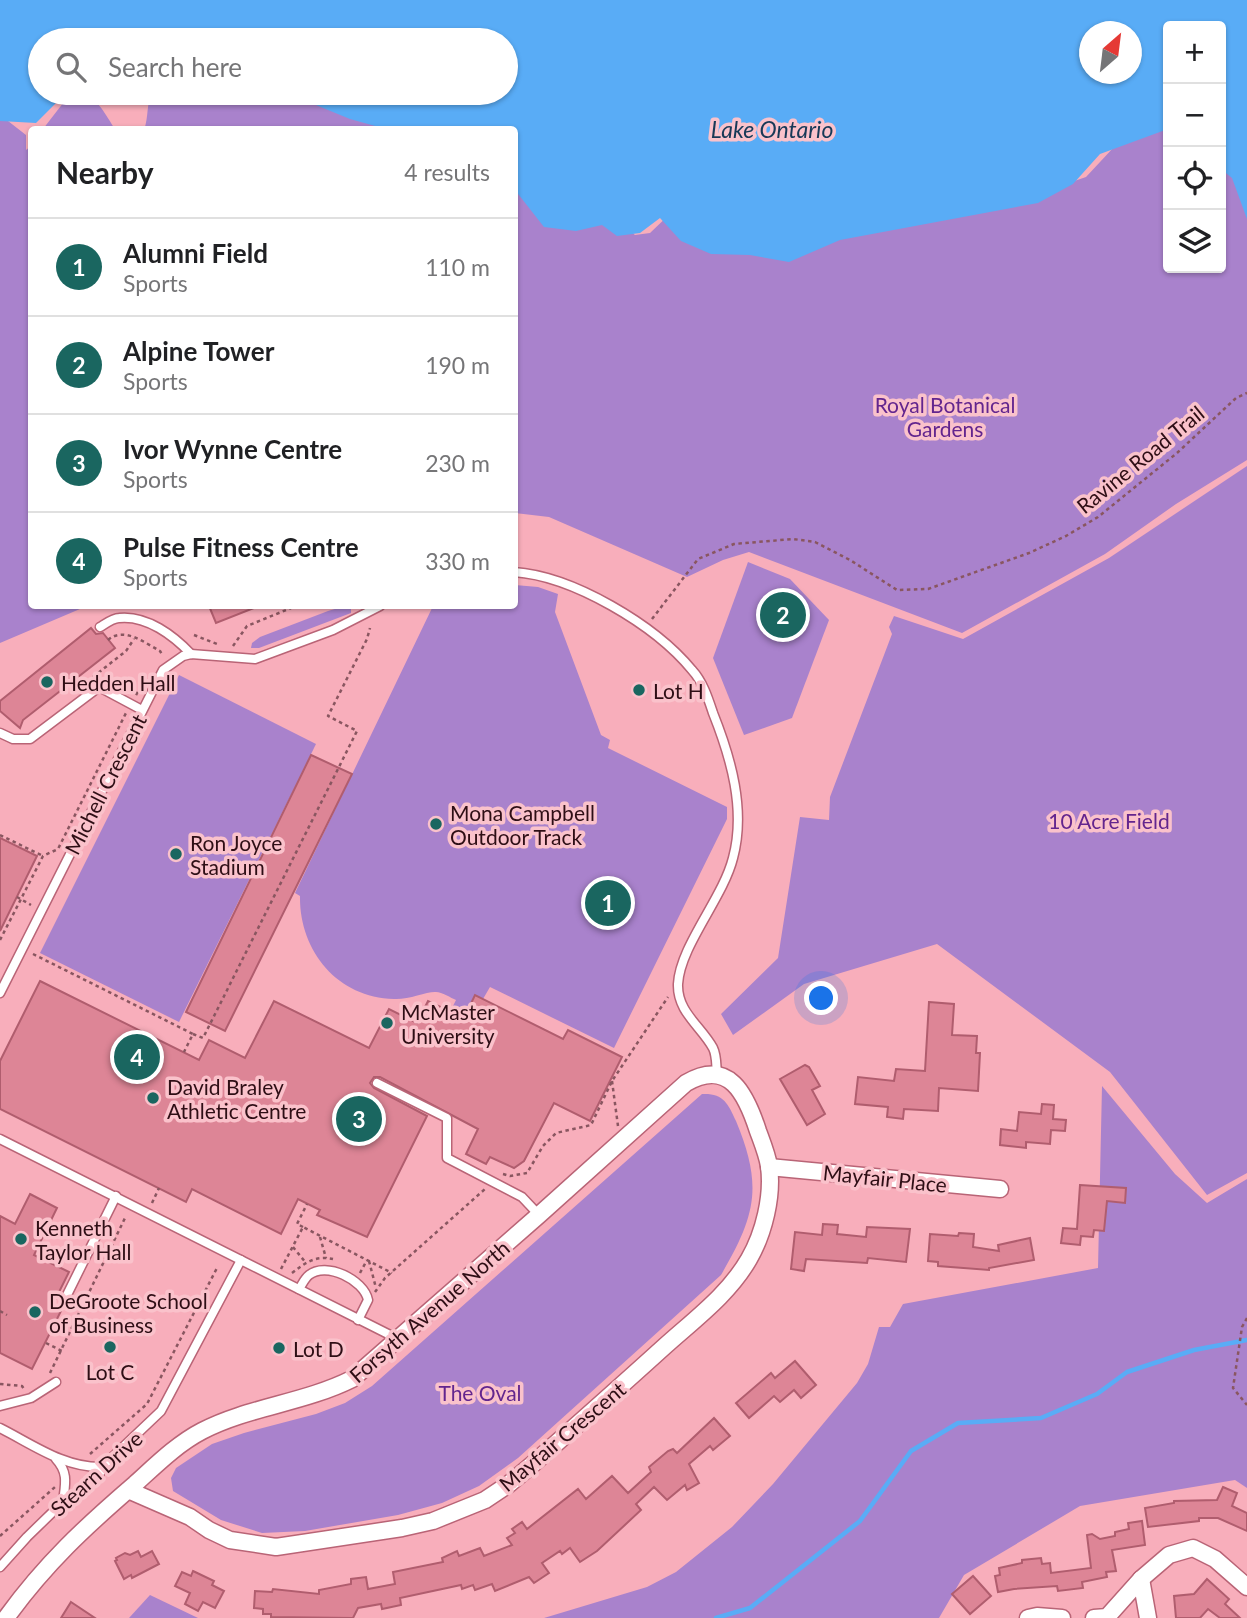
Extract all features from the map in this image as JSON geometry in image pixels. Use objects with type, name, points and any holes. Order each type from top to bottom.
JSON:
[{"type":"street","name":"Forsyth Avenue North","points":[[6,1618],[59,1552],[171,1451],[201,1432],[228,1420],[331,1390],[352,1379],[686,1083],[701,1074],[717,1074]]},
{"type":"street","name":"Mayfair Crescent","points":[[128,1490],[190,1517],[230,1540],[276,1547],[433,1521],[485,1500],[509,1484],[719,1297],[750,1257],[769,1197],[769,1167],[752,1111],[731,1081],[717,1074]]},
{"type":"street","name":"Mayfair Place","points":[[769,1167],[1000,1189]]},
{"type":"street","points":[[1094,1618],[1107,1617],[1141,1579],[1169,1555],[1193,1548],[1215,1559],[1247,1587]]},
{"type":"street","points":[[1141,1579],[1148,1618]]},
{"type":"street","points":[[1028,1618],[1062,1618]]},
{"type":"lane","points":[[518,572],[538,575],[586,593],[646,628],[693,671],[706,693],[731,764],[737,813],[736,845],[724,882],[682,962],[678,983],[685,1010],[712,1048],[717,1074]]},
{"type":"lane","points":[[100,627],[118,618],[147,622],[173,636],[191,654],[255,659],[333,630],[374,609]]},
{"type":"lane","name":"Michell Crescent","points":[[0,993],[163,670],[183,656],[191,654]]},
{"type":"lane","points":[[0,733],[13,740],[30,739],[99,687],[142,710]]},
{"type":"lane","points":[[377,1083],[447,1118],[447,1158],[522,1197],[540,1215]]},
{"type":"lane","points":[[0,1139],[398,1339]]},
{"type":"lane","points":[[65,1299],[116,1196]]},
{"type":"lane","name":"Stearn Drive","points":[[0,1567],[63,1502],[72,1500],[99,1476],[102,1467],[161,1411],[241,1260]]},
{"type":"lane","points":[[299,1289],[309,1275],[326,1270],[356,1281],[368,1296],[358,1320]]},
{"type":"lane","points":[[0,1406],[31,1398],[56,1382]]},
{"type":"lane","points":[[0,1428],[82,1467],[102,1467]]},
{"type":"lane","points":[[54,1456],[61,1465],[66,1481],[63,1502]]},
{"type":"path","name":"Ravine Road Trail","points":[[646,628],[698,559],[734,544],[793,539],[815,542],[850,560],[897,590],[928,589],[1029,553],[1098,517],[1177,453],[1237,398],[1247,393]]},
{"type":"path","points":[[229,648],[236,643],[247,626],[289,609]]},
{"type":"path","points":[[33,953],[203,1038],[357,731],[328,716],[370,628]]},
{"type":"path","points":[[108,640],[120,633],[127,634],[160,651],[164,656],[157,663]]},
{"type":"path","points":[[194,635],[223,647]]},
{"type":"path","points":[[0,940],[19,898],[43,856],[58,849],[144,681]]},
{"type":"path","points":[[0,835],[43,856]]},
{"type":"path","points":[[19,898],[34,906]]},
{"type":"path","points":[[368,1296],[503,1173],[510,1176],[527,1173],[542,1146],[556,1133],[591,1125],[612,1081],[678,983]]},
{"type":"path","points":[[184,1052],[193,1034]]},
{"type":"path","points":[[612,1081],[620,1142]]},
{"type":"path","points":[[152,1203],[159,1188]]},
{"type":"path","points":[[307,1204],[297,1224],[392,1273]]},
{"type":"path","points":[[48,1374],[62,1351],[125,1218]]},
{"type":"path","points":[[281,1269],[303,1227]]},
{"type":"path","points":[[320,1236],[326,1258]]},
{"type":"path","points":[[293,1247],[306,1263]]},
{"type":"path","points":[[369,1261],[376,1291]]},
{"type":"path","points":[[85,1459],[147,1404],[218,1266]]},
{"type":"path","points":[[0,1311],[7,1315]]},
{"type":"path","points":[[1247,1318],[1242,1327],[1233,1388],[1247,1405]]},
{"type":"path","points":[[46,1343],[62,1351]]},
{"type":"path","points":[[0,1384],[22,1386],[24,1389]]},
{"type":"path","points":[[16,1392],[31,1387]]},
{"type":"path","points":[[0,1536],[57,1485]]},
{"type":"green space","points":[[62,105],[98,105],[113,126],[45,126]]},
{"type":"green space","points":[[149,105],[366,105],[419,126],[145,126]]},
{"type":"green space","points":[[0,121],[8,121],[26,135],[26,150],[28,148],[28,609],[80,609],[0,643]]},
{"type":"green space","name":"Royal Botanical Gardens","points":[[1163,130],[1163,273],[1226,273],[1226,154],[1247,172],[1247,460],[1176,504],[1105,554],[962,633],[749,552],[723,560],[687,577],[549,517],[518,513],[518,170],[615,218],[635,235],[650,233],[673,211],[1051,189],[1086,177],[1114,147]]},
{"type":"green space","name":"10 Acre Field","points":[[1247,466],[1247,1173],[1207,1195],[1110,1072],[937,944],[804,984],[733,1035],[721,1014],[778,958],[800,817],[829,820],[830,797],[892,634],[889,627],[894,616],[963,639],[1109,558]]},
{"type":"green space","points":[[748,562],[790,579],[829,620],[792,718],[744,735],[713,658]]},
{"type":"green space","points":[[518,585],[538,587],[558,594],[555,612],[601,735],[610,740],[608,748],[727,807],[727,819],[614,1048],[490,987],[483,999],[475,996],[459,1027],[446,1020],[456,1000],[441,993],[432,992],[394,999],[374,997],[355,990],[339,980],[314,952],[301,916],[300,896],[295,893],[432,609],[518,609]]},
{"type":"green space","points":[[351,609],[351,613],[259,648],[251,648],[252,643],[260,637],[328,611]]},
{"type":"green space","name":"Ron Joyce Stadium","points":[[179,675],[316,744],[179,1022],[40,953]]},
{"type":"green space","points":[[1102,1086],[1175,1174],[1207,1203],[1247,1179],[1247,1488],[1235,1480],[1080,1506],[964,1575],[939,1618],[544,1618],[647,1587],[676,1572],[732,1527],[773,1484],[857,1383],[868,1364],[879,1327],[890,1327],[903,1304],[1098,1268]]},
{"type":"green space","name":"The Oval","points":[[702,1094],[720,1097],[727,1104],[745,1144],[750,1164],[752,1200],[742,1235],[733,1254],[721,1275],[518,1458],[479,1486],[442,1503],[398,1515],[305,1531],[262,1533],[221,1520],[173,1491],[171,1478],[176,1468],[212,1444],[316,1414],[345,1403],[372,1386]]},
{"type":"green space","points":[[150,1595],[198,1618],[129,1618]]},
{"type":"water","name":"Lake Ontario","points":[[0,0],[1247,0],[1247,219],[1232,178],[1226,173],[1226,21],[1163,21],[1163,131],[1100,154],[1073,184],[1038,203],[840,240],[789,262],[750,255],[711,254],[681,241],[660,218],[640,233],[617,236],[602,225],[576,231],[544,227],[518,194],[518,126],[375,126],[316,105],[518,105],[518,28],[28,28],[28,105],[54,105],[36,123],[0,121]]},
{"type":"building","points":[[210,609],[251,609],[216,623]]},
{"type":"building","name":"Hedden Hall","points":[[91,628],[96,634],[103,633],[115,648],[23,720],[20,728],[0,711],[0,701]]},
{"type":"building","points":[[311,755],[352,774],[225,1031],[186,1012]]},
{"type":"building","points":[[0,838],[37,856],[0,931]]},
{"type":"building","points":[[40,981],[199,1060],[209,1040],[245,1058],[274,1001],[369,1048],[389,1009],[417,1023],[428,1001],[464,1018],[475,995],[563,1039],[568,1030],[622,1057],[590,1121],[554,1103],[524,1161],[514,1168],[490,1157],[486,1164],[466,1154],[478,1129],[380,1077],[374,1077],[370,1083],[374,1088],[427,1116],[367,1237],[317,1215],[320,1210],[298,1199],[281,1234],[192,1189],[186,1202],[0,1109],[0,1061]]},
{"type":"building","points":[[929,1002],[954,1004],[952,1035],[977,1036],[976,1053],[980,1053],[978,1091],[939,1088],[938,1111],[904,1109],[903,1119],[887,1117],[888,1107],[855,1104],[858,1077],[894,1081],[896,1069],[925,1071]]},
{"type":"building","points":[[805,1065],[820,1086],[812,1090],[825,1114],[807,1125],[780,1079]]},
{"type":"building","points":[[1042,1104],[1054,1105],[1053,1119],[1066,1120],[1065,1131],[1051,1130],[1050,1144],[1026,1142],[1026,1148],[1000,1145],[1001,1129],[1017,1131],[1019,1112],[1041,1114]]},
{"type":"building","points":[[1080,1185],[1126,1188],[1125,1203],[1107,1201],[1104,1231],[1094,1230],[1093,1237],[1081,1236],[1080,1245],[1061,1243],[1063,1228],[1077,1229]]},
{"type":"building","points":[[30,1194],[57,1208],[34,1255],[69,1272],[53,1304],[62,1309],[32,1369],[0,1353],[0,1216],[15,1224]]},
{"type":"building","points":[[823,1224],[838,1225],[837,1234],[866,1237],[867,1227],[910,1229],[906,1262],[868,1258],[867,1263],[806,1259],[804,1271],[791,1269],[795,1232],[822,1235]]},
{"type":"building","points":[[959,1233],[974,1234],[973,1247],[999,1251],[998,1245],[1030,1238],[1034,1260],[989,1270],[938,1266],[938,1262],[928,1261],[930,1234],[958,1236]]},
{"type":"building","points":[[795,1361],[816,1385],[801,1398],[794,1390],[780,1402],[774,1396],[749,1418],[736,1403],[771,1373],[775,1378]]},
{"type":"building","points":[[714,1418],[730,1436],[713,1450],[710,1446],[689,1464],[699,1483],[687,1490],[685,1485],[667,1500],[654,1487],[636,1504],[641,1510],[597,1551],[580,1562],[570,1548],[562,1554],[560,1551],[542,1563],[549,1573],[534,1583],[529,1577],[495,1591],[492,1584],[475,1590],[473,1585],[462,1589],[461,1585],[400,1598],[401,1605],[382,1609],[381,1604],[358,1608],[353,1618],[271,1617],[271,1614],[263,1614],[263,1609],[254,1608],[255,1591],[272,1592],[273,1589],[319,1594],[319,1590],[351,1584],[351,1579],[366,1577],[368,1589],[395,1584],[393,1572],[443,1562],[442,1558],[457,1551],[459,1556],[480,1548],[484,1556],[512,1545],[507,1538],[515,1533],[512,1529],[522,1522],[527,1529],[578,1489],[586,1499],[612,1476],[628,1493],[651,1472],[649,1467],[668,1451],[673,1449],[677,1453]]},
{"type":"building","points":[[1223,1487],[1237,1493],[1232,1506],[1247,1513],[1247,1531],[1218,1518],[1199,1518],[1199,1521],[1148,1527],[1145,1508],[1174,1501],[1217,1500]]},
{"type":"building","points":[[1142,1521],[1145,1545],[1112,1550],[1116,1571],[1106,1572],[1107,1577],[1082,1582],[1083,1588],[1058,1591],[1057,1586],[998,1592],[995,1576],[1000,1575],[999,1568],[1022,1563],[1022,1560],[1041,1558],[1042,1564],[1050,1563],[1051,1573],[1091,1568],[1087,1535],[1092,1534],[1100,1539],[1115,1536],[1115,1532],[1129,1529],[1128,1523]]},
{"type":"building","points":[[138,1551],[141,1557],[152,1551],[159,1564],[132,1578],[131,1575],[124,1579],[116,1558]]},
{"type":"building","points":[[193,1571],[214,1581],[212,1585],[224,1591],[215,1608],[203,1602],[198,1611],[185,1604],[190,1593],[175,1586],[182,1572],[191,1576]]},
{"type":"building","points":[[973,1576],[991,1596],[970,1614],[952,1594]]},
{"type":"building","points":[[1207,1579],[1229,1599],[1225,1604],[1240,1618],[1220,1618],[1208,1609],[1200,1618],[1176,1618],[1174,1596],[1194,1594]]},
{"type":"building","points":[[71,1602],[95,1618],[61,1618]]},
{"type":"waterway","points":[[716,1618],[750,1608],[860,1521],[911,1451],[958,1423],[1041,1418],[1097,1394],[1127,1372],[1194,1350],[1247,1340]]},
{"type":"place","name":"Alpine Tower","points":[[783,615]]},
{"type":"place","name":"Hedden Hall","points":[[47,682]]},
{"type":"place","name":"Lot H","points":[[639,690]]},
{"type":"place","name":"Mona Campbell Outdoor Track","points":[[436,824]]},
{"type":"place","name":"Ron Joyce Stadium","points":[[176,854]]},
{"type":"place","name":"Alumni Field","points":[[608,903]]},
{"type":"place","name":"McMaster University","points":[[387,1023]]},
{"type":"place","name":"Pulse Fitness Centre","points":[[137,1057]]},
{"type":"place","name":"David Braley Athletic Centre","points":[[153,1098]]},
{"type":"place","name":"Ivor Wynne Centre","points":[[359,1119]]},
{"type":"place","name":"Kenneth Taylor Hall","points":[[21,1239]]},
{"type":"place","name":"DeGroote School of Business","points":[[35,1312]]},
{"type":"place","name":"Lot C","points":[[110,1347]]},
{"type":"place","name":"Lot D","points":[[279,1348]]}]
